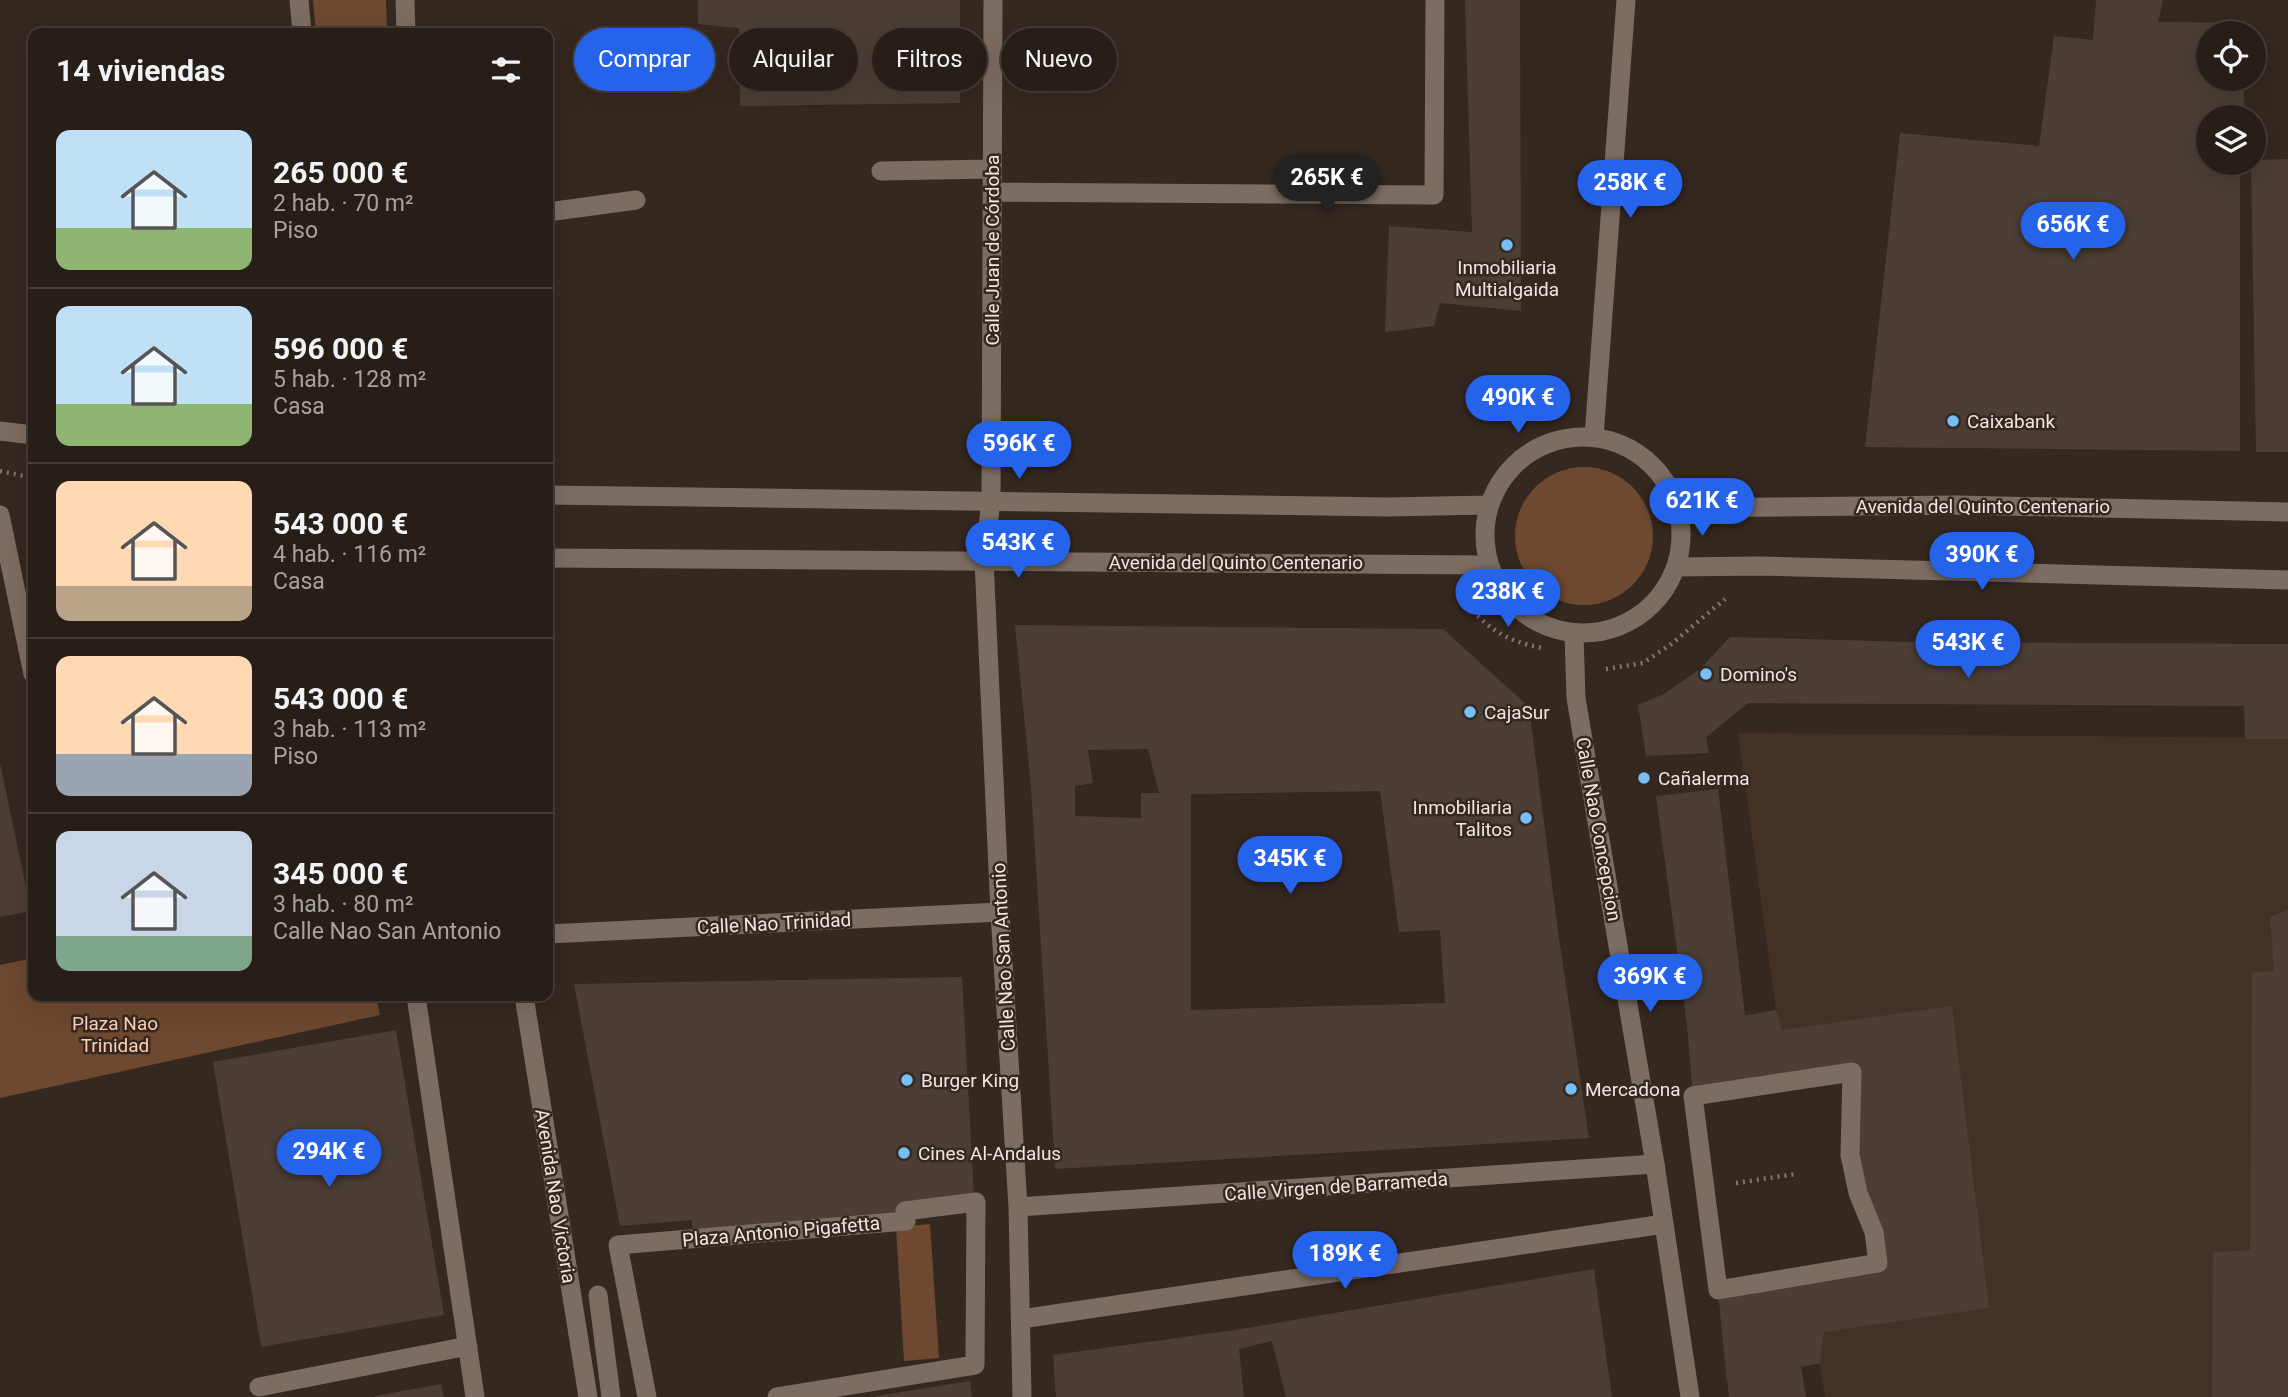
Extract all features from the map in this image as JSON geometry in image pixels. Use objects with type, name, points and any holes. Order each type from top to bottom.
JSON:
[{"type":"street","points":[[299,0],[302,28]]},
{"type":"street","points":[[405,0],[406,28]]},
{"type":"street","name":"Calle Juan de Córdoba","points":[[991,501],[993,0]]},
{"type":"street","points":[[993,192],[1434,195],[1435,0]]},
{"type":"street","points":[[1594,437],[1626,0]]},
{"type":"street","points":[[881,171],[992,169]]},
{"type":"street","points":[[553,211],[636,200]]},
{"type":"street","points":[[0,431],[28,434]]},
{"type":"street","points":[[1594,437],[1622,444],[1647,459],[1666,481],[1678,508],[1682,538],[1676,567],[1661,596],[1637,618],[1607,632],[1574,634],[1546,627],[1521,613],[1501,591],[1488,565],[1484,535],[1489,505],[1504,475],[1529,452],[1560,439],[1594,437]]},
{"type":"street","points":[[553,495],[1388,507],[1489,505]]},
{"type":"street","points":[[984,560],[991,501]]},
{"type":"street","name":"Avenida del Quinto Centenario","points":[[1678,508],[1956,505],[2288,512]]},
{"type":"street","points":[[0,515],[28,650]]},
{"type":"street","name":"Avenida del Quinto Centenario","points":[[553,558],[1488,565]]},
{"type":"street","name":"Calle Nao San Antonio","points":[[984,560],[1000,912],[1018,1207],[1023,1397]]},
{"type":"street","points":[[1676,567],[1759,566],[2288,580]]},
{"type":"street","name":"Calle Nao Concepcion","points":[[1574,634],[1576,698],[1655,1164],[1690,1397]]},
{"type":"street","name":"Calle Nao Trinidad","points":[[553,934],[1000,912]]},
{"type":"street","points":[[417,1001],[475,1397]]},
{"type":"street","name":"Avenida Nao Victoria","points":[[525,1001],[587,1397]]},
{"type":"street","points":[[1852,1072],[1850,1155],[1858,1193],[1874,1231],[1878,1263],[1718,1290],[1693,1096],[1852,1072]]},
{"type":"street","name":"Calle Virgen de Barrameda","points":[[1018,1207],[1655,1164]]},
{"type":"street","name":"Plaza Antonio Pigafetta","points":[[647,1397],[618,1245],[906,1221],[905,1211],[976,1202],[975,1365],[777,1397]]},
{"type":"street","points":[[1021,1319],[1664,1224]]},
{"type":"street","points":[[598,1295],[611,1397]]},
{"type":"street","points":[[258,1387],[468,1346]]},
{"type":"path","points":[[0,471],[28,477]]},
{"type":"path","points":[[1452,588],[1480,621],[1520,644],[1544,648],[1563,673],[1574,674],[1643,663],[1670,645],[1728,596]]},
{"type":"shaded area","points":[[1738,733],[2288,738],[2288,1397],[1825,1397],[1819,1363],[1726,1380],[1718,1290],[1878,1263],[1852,1072],[1693,1096],[1687,1025],[1776,1010]]},
{"type":"green space","points":[[313,0],[386,0],[387,28],[316,28]]},
{"type":"green space","points":[[1584,467],[1610,472],[1633,487],[1648,510],[1653,536],[1648,562],[1633,585],[1610,600],[1584,605],[1558,600],[1535,585],[1520,562],[1515,536],[1520,510],[1535,487],[1558,472]]},
{"type":"green space","name":"Plaza Nao Trinidad","points":[[28,959],[28,1001],[377,1001],[380,1015],[0,1098],[0,965]]},
{"type":"green space","points":[[930,1224],[939,1358],[904,1361],[896,1227]]},
{"type":"building","points":[[698,0],[960,0],[960,28],[872,28],[872,91],[960,91],[960,103],[740,106],[740,91],[858,91],[858,28],[739,28],[698,24]]},
{"type":"building","points":[[1465,0],[1520,0],[1521,311],[1440,303],[1434,326],[1385,332],[1389,226],[1472,232]]},
{"type":"building","points":[[2096,0],[2163,0],[2158,22],[2196,22],[2196,91],[2244,91],[2244,105],[2196,105],[2196,175],[2240,175],[2240,451],[1865,447],[1900,133],[2039,146],[2054,36],[2093,40]]},
{"type":"building","points":[[2288,159],[2288,452],[2256,452],[2251,175],[2266,175],[2266,160]]},
{"type":"building","points":[[1015,625],[1443,629],[1529,707],[1558,931],[1589,1138],[1055,1169],[1031,787]],"holes":[[[1148,749],[1159,793],[1141,793],[1141,818],[1075,816],[1075,786],[1093,783],[1088,750]],[[1380,791],[1399,932],[1440,930],[1445,1003],[1191,1010],[1191,794]]]},
{"type":"building","points":[[1730,637],[1910,642],[2288,644],[2288,739],[2245,739],[2244,706],[1748,703],[1706,737],[1709,753],[1646,756],[1638,705],[1664,694],[1700,669]]},
{"type":"building","points":[[0,763],[28,897],[28,912],[0,917]]},
{"type":"building","points":[[1718,789],[1745,1016],[1776,1010],[1782,1030],[1952,1006],[1989,1308],[1824,1332],[1820,1363],[1801,1367],[1806,1397],[1729,1397],[1718,1290],[1878,1263],[1850,1155],[1852,1072],[1693,1096],[1687,1025],[1656,796]]},
{"type":"building","points":[[2288,910],[2288,1397],[2212,1397],[2213,1252],[2250,1250],[2252,972],[2274,971],[2270,917]]},
{"type":"building","points":[[962,977],[974,1197],[903,1219],[693,1234],[692,1220],[620,1226],[574,984]]},
{"type":"building","points":[[396,1030],[444,1315],[261,1347],[213,1062]]},
{"type":"building","points":[[1594,1269],[1612,1397],[1286,1397],[1272,1341],[1239,1349],[1244,1397],[1056,1397],[1053,1355],[1235,1330]]},
{"type":"building","points":[[970,1381],[972,1397],[876,1397],[876,1396]]},
{"type":"building","points":[[441,1384],[444,1397],[375,1397],[375,1396]]},
{"type":"place","name":"Inmobiliaria Multialgaida","points":[[1507,245]]},
{"type":"place","name":"Caixabank","points":[[1953,421]]},
{"type":"place","name":"Domino's","points":[[1706,674]]},
{"type":"place","name":"CajaSur","points":[[1470,712]]},
{"type":"place","name":"Cañalerma","points":[[1644,778]]},
{"type":"place","name":"Inmobiliaria Talitos","points":[[1526,818]]},
{"type":"place","name":"Burger King","points":[[907,1080]]},
{"type":"place","name":"Mercadona","points":[[1571,1089]]},
{"type":"place","name":"Cines Al-Andalus","points":[[904,1153]]}]
